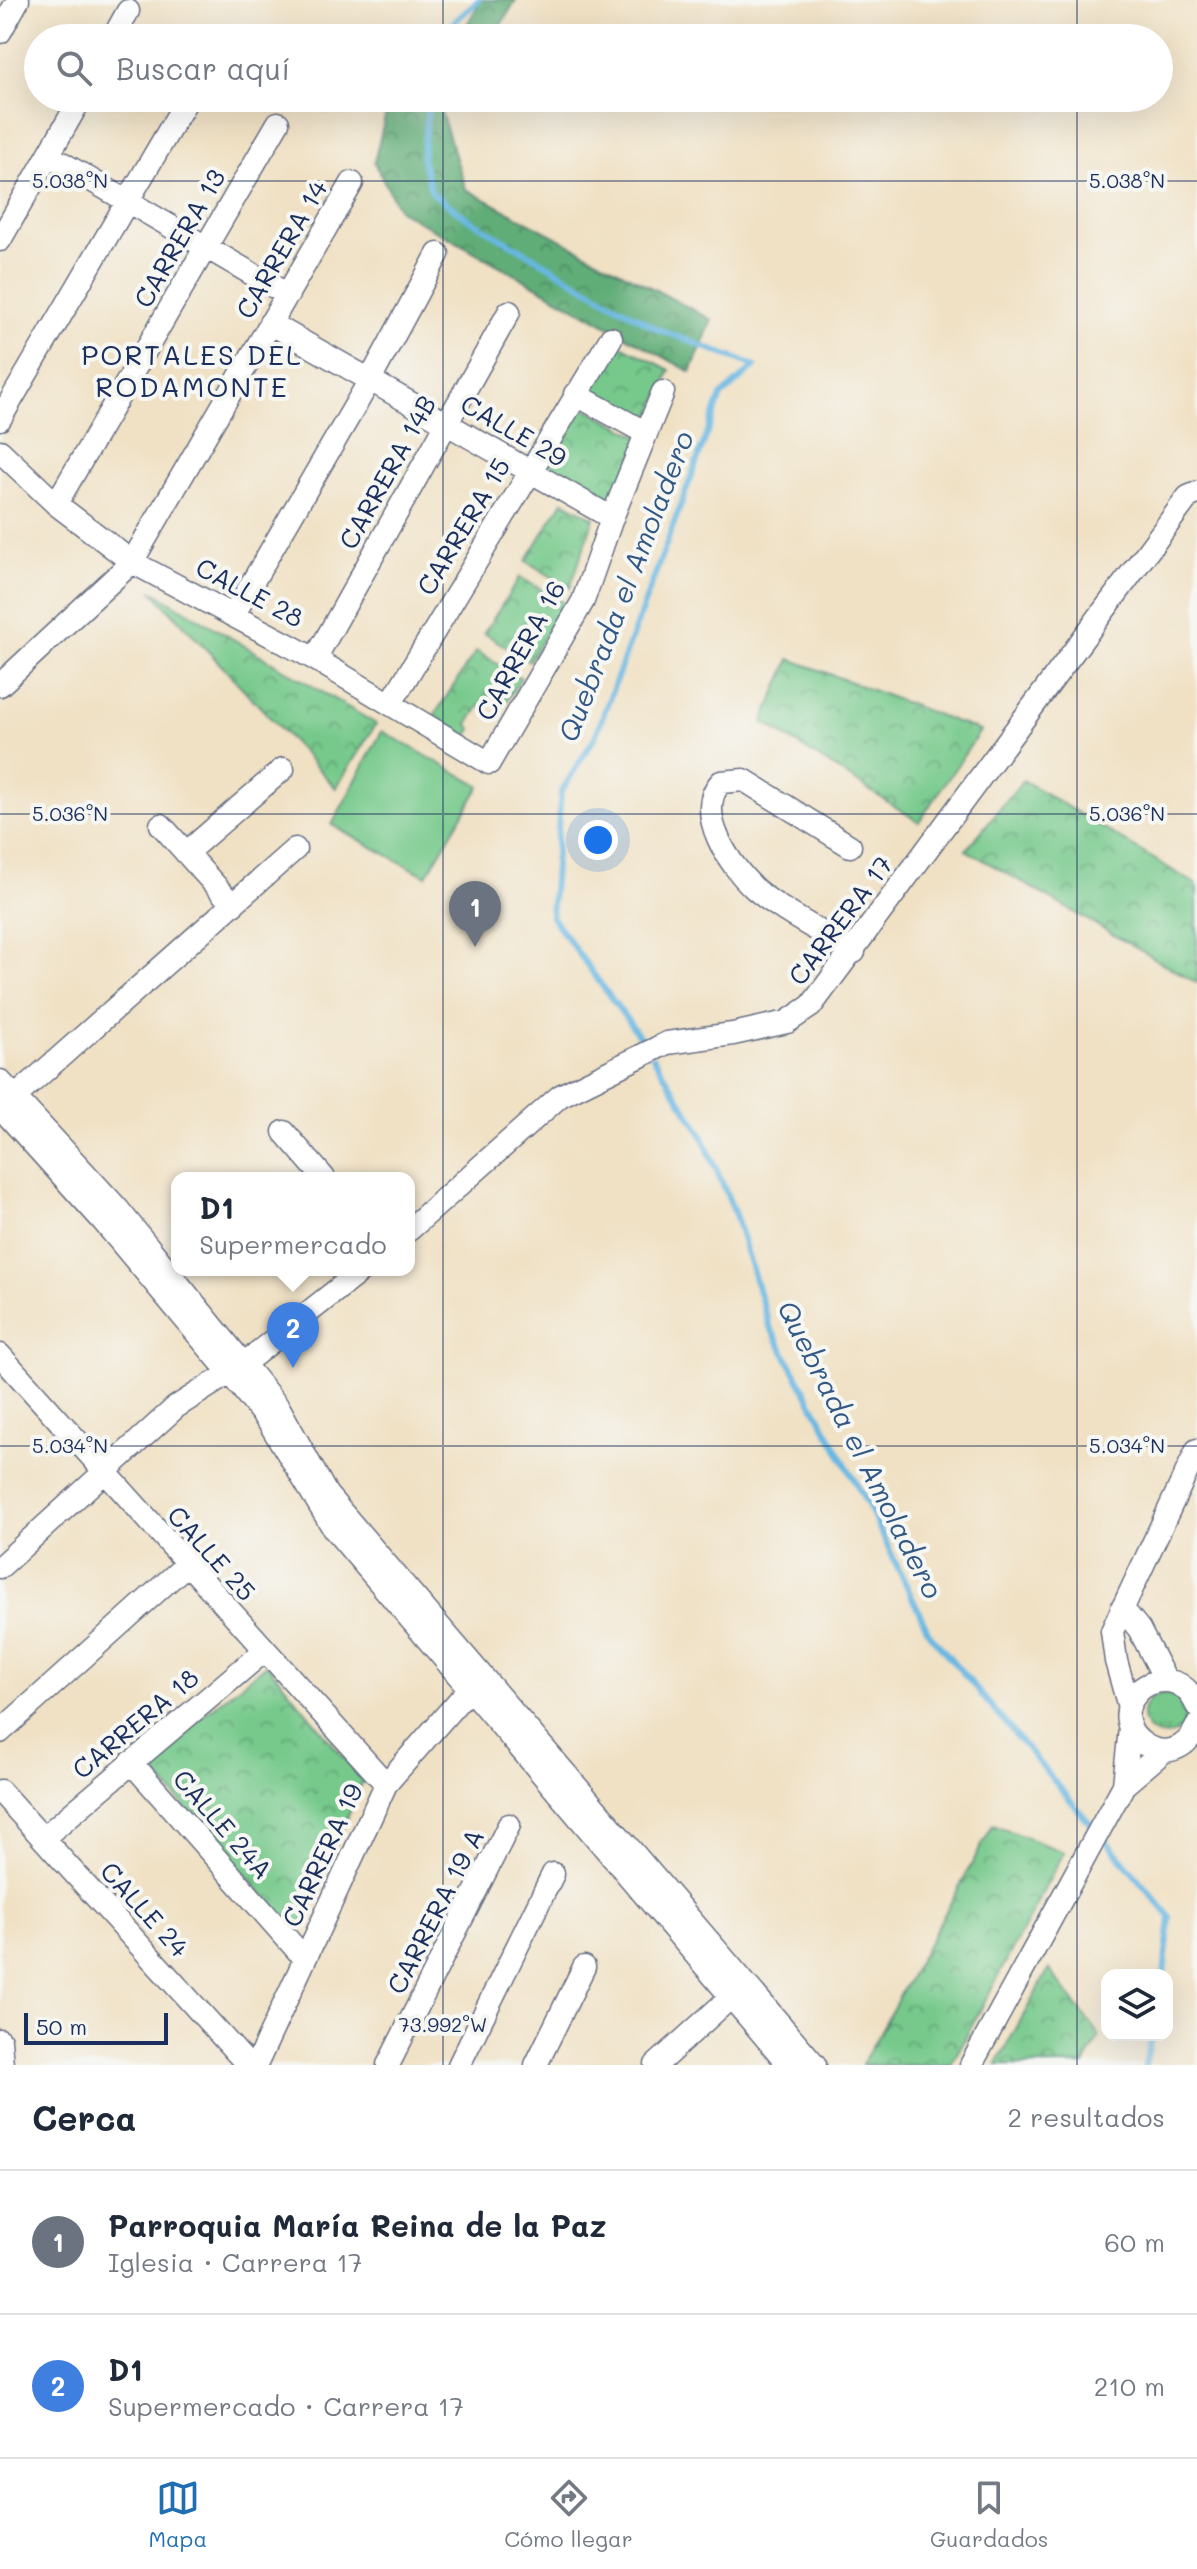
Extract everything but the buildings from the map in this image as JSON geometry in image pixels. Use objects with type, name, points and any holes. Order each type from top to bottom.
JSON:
[{"type":"street","points":[[0,32],[18,0]]},
{"type":"street","points":[[121,24],[128,11]]},
{"type":"street","points":[[0,240],[74,112]]},
{"type":"street","points":[[0,419],[180,112]]},
{"type":"street","name":"CARRERA 13","points":[[56,504],[278,123]]},
{"type":"street","points":[[50,156],[207,244],[288,295]]},
{"type":"street","name":"CARRERA 14","points":[[0,685],[132,562],[352,183]]},
{"type":"street","points":[[234,614],[370,380],[438,254]]},
{"type":"street","name":"CARRERA 14B","points":[[315,659],[509,312]]},
{"type":"street","name":"CALLE 29","points":[[270,323],[612,518]]},
{"type":"street","name":"CARRERA 15","points":[[391,703],[528,471],[611,338]]},
{"type":"street","points":[[612,518],[663,392]]},
{"type":"street","points":[[575,394],[646,433]]},
{"type":"street","name":"CALLE 28","points":[[0,451],[56,504],[132,562],[315,659],[489,763]]},
{"type":"street","name":"CARRERA 17","points":[[415,1225],[560,1096],[667,1043],[733,1034],[787,1022],[811,1006],[854,952],[1188,497],[1197,493]]},
{"type":"street","name":"CARRERA 16","points":[[489,763],[583,601],[612,518]]},
{"type":"street","points":[[186,853],[283,769]]},
{"type":"street","points":[[850,846],[744,780],[721,782],[712,791],[709,806],[712,821],[740,872],[756,890],[854,952]]},
{"type":"street","points":[[161,825],[233,905]]},
{"type":"street","points":[[295,849],[233,905],[5,1095],[117,1208],[236,1368],[334,1529],[789,2065]]},
{"type":"street","points":[[284,1132],[319,1172]]},
{"type":"street","points":[[0,1567],[176,1407],[236,1368],[354,1276]]},
{"type":"street","name":"CALLE 25","points":[[0,1355],[263,1652],[386,1784]]},
{"type":"street","points":[[236,1368],[279,1408],[327,1495],[815,2065]]},
{"type":"street","points":[[0,1390],[17,1375]]},
{"type":"street","points":[[1164,1751],[1143,1745],[1129,1718],[1111,1638],[1122,1608],[1197,1450]]},
{"type":"street","points":[[0,1732],[186,1565]]},
{"type":"street","points":[[1122,1608],[1139,1629],[1166,1681],[1195,1698]]},
{"type":"street","name":"CARRERA 18","points":[[43,1838],[263,1652]]},
{"type":"street","points":[[1124,1785],[1129,1718],[1143,1687],[1166,1681]]},
{"type":"street","name":"CARRERA 19","points":[[256,2065],[386,1784],[470,1688]]},
{"type":"street","points":[[971,2065],[1124,1785],[1164,1751],[1184,1744],[1197,1727]]},
{"type":"street","name":"CALLE 24A","points":[[131,1762],[305,1959]]},
{"type":"street","name":"CALLE 24","points":[[0,1791],[248,2065]]},
{"type":"street","name":"CARRERA 19 A","points":[[388,2065],[509,1825]]},
{"type":"street","points":[[459,2065],[553,1874]]},
{"type":"street","points":[[536,2065],[584,1967]]},
{"type":"street","points":[[656,2065],[731,1997]]},
{"type":"street","points":[[0,2040],[2,2065]]},
{"type":"green space","points":[[481,0],[516,0],[501,24],[467,24]]},
{"type":"green space","points":[[386,112],[441,112],[466,189],[712,320],[691,372],[399,210],[374,162]]},
{"type":"green space","points":[[615,342],[670,370],[646,428],[584,395]]},
{"type":"green space","points":[[581,406],[641,437],[612,506],[548,465]]},
{"type":"green space","points":[[563,501],[594,518],[570,588],[526,561]]},
{"type":"green space","points":[[520,577],[565,604],[529,661],[484,633]]},
{"type":"green space","points":[[151,590],[376,724],[336,788]]},
{"type":"green space","points":[[476,651],[521,678],[504,705],[487,695],[468,724],[472,729],[466,738],[434,716]]},
{"type":"green space","points":[[790,659],[980,731],[919,822],[763,722]]},
{"type":"green space","points":[[382,731],[480,786],[426,876],[332,825]]},
{"type":"green space","points":[[1023,780],[1197,885],[1197,983],[966,850]]},
{"type":"green space","points":[[267,1664],[363,1781],[298,1934],[145,1762]]},
{"type":"green space","points":[[1164,1694],[1179,1700],[1185,1715],[1179,1730],[1164,1736],[1149,1730],[1143,1715],[1149,1700]]},
{"type":"green space","points":[[993,1825],[1064,1852],[951,2065],[862,2065]]},
{"type":"green space","points":[[1049,1969],[1100,2036],[1084,2065],[996,2065]]},
{"type":"waterway","name":"Quebrada el Amoladero","points":[[452,24],[479,0]]},
{"type":"waterway","name":"Quebrada el Amoladero","points":[[427,112],[422,159],[432,193],[470,220],[657,329],[755,366],[721,396],[595,737],[561,792],[551,916],[647,1047]]},
{"type":"waterway","name":"Quebrada el Amoladero","points":[[653,1057],[701,1133],[735,1214],[769,1325],[868,1505],[929,1633],[1094,1828]]},
{"type":"waterway","name":"Quebrada el Amoladero","points":[[1102,1836],[1170,1917],[1165,1969]]},
{"type":"waterway","name":"Quebrada el Amoladero","points":[[1145,2065],[1151,2041]]},
{"type":"place","name":"Parroquia María Reina de la Paz","points":[[475,947]]},
{"type":"place","name":"D1","points":[[293,1368]]},
{"type":"district","name":"PORTALES DEL RODAMONTE","points":[[192,370]]}]
